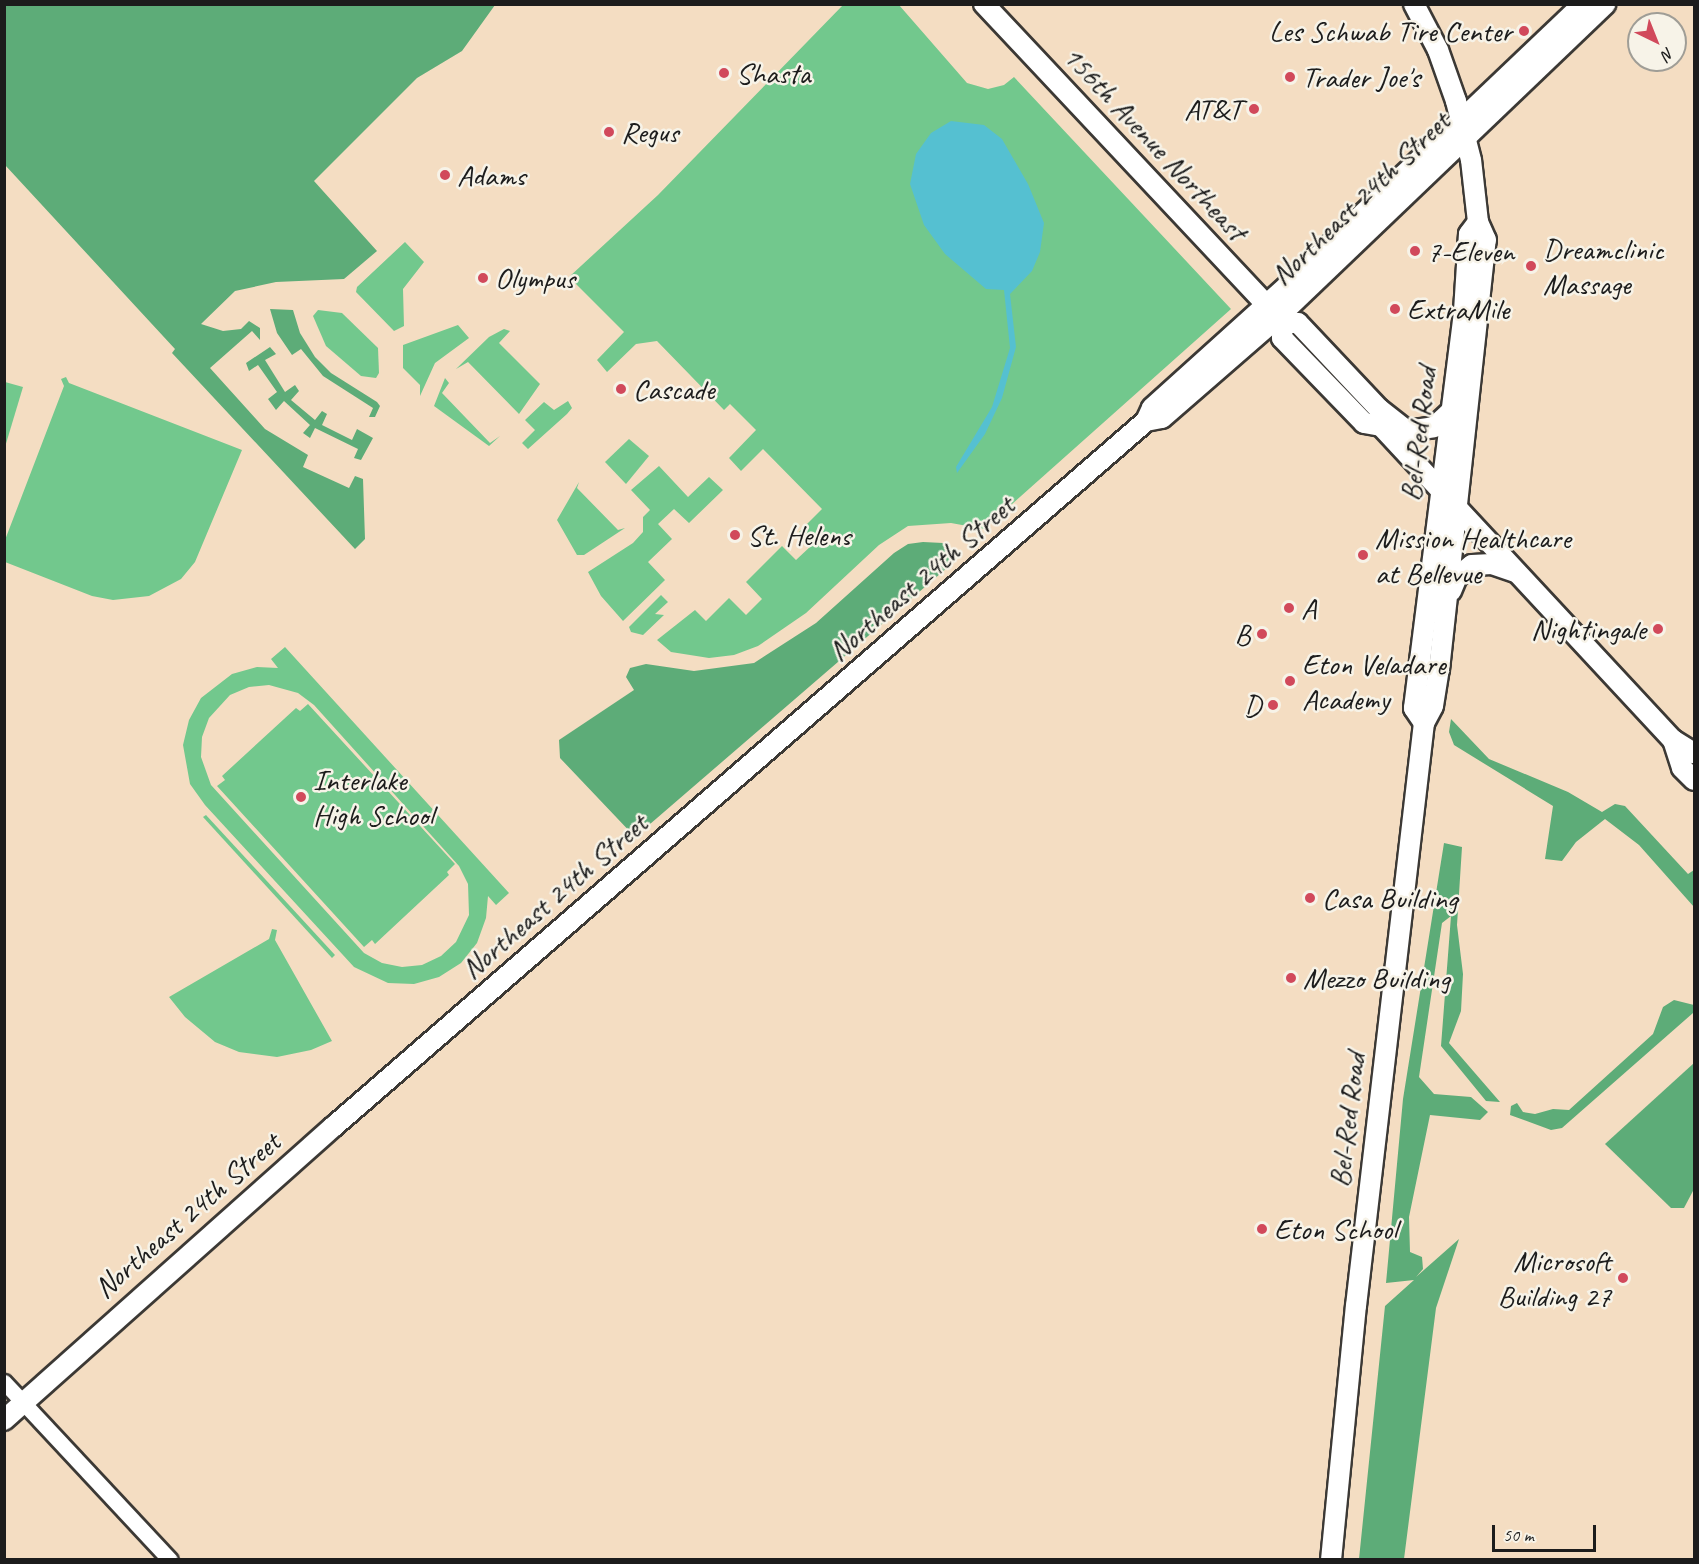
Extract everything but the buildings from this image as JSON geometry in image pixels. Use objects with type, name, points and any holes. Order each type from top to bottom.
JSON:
[{"type":"main road","name":"156th Avenue Northeast","points":[[984,4],[1276,315],[1298,323],[1442,491],[1673,740],[1695,753]]},
{"type":"main road","name":"Bel-Red Road","points":[[1331,1560],[1357,1295],[1424,723],[1433,706],[1447,602],[1486,240],[1478,222],[1463,130],[1437,50],[1414,4]]},
{"type":"main road","name":"Northeast 24th Street","points":[[4,1420],[333,1127],[1146,421],[1162,418],[1276,315],[1463,130],[1582,4]]},
{"type":"main road","name":"Northeast 24th Street","points":[[1463,130],[1606,4]]},
{"type":"main road","name":"Bel-Red Road","points":[[1424,723],[1414,708],[1464,311],[1469,234],[1478,222]]},
{"type":"main road","points":[[1380,418],[1407,431],[1417,432],[1434,427],[1452,410]]},
{"type":"main road","points":[[1447,602],[1457,577],[1472,566],[1492,564],[1518,573]]},
{"type":"main road","name":"156th Avenue Northeast","points":[[1673,740],[1682,768],[1695,780]]},
{"type":"street","points":[[4,1382],[170,1560]]},
{"type":"green space","points":[[5,4],[495,5],[462,51],[417,78],[314,181],[377,251],[344,279],[276,282],[235,291],[201,324],[223,331],[241,329],[249,321],[260,328],[260,340],[252,331],[210,368],[265,429],[308,455],[303,467],[349,488],[355,476],[363,479],[365,539],[355,549],[172,353],[175,349],[5,165]]},
{"type":"green space","points":[[843,5],[899,5],[967,83],[988,89],[1004,85],[1014,77],[1231,309],[984,529],[951,523],[908,526],[879,545],[806,613],[758,646],[734,655],[709,658],[671,652],[657,640],[695,610],[706,621],[729,598],[746,615],[762,599],[746,582],[782,546],[796,560],[812,545],[799,532],[822,509],[763,449],[741,471],[729,458],[756,430],[730,404],[724,410],[657,341],[636,344],[607,372],[597,360],[624,332],[569,277],[658,195]]},
{"type":"green space","points":[[405,242],[424,262],[403,289],[404,326],[394,331],[356,292],[357,287]]},
{"type":"green space","points":[[270,309],[293,310],[300,333],[315,357],[331,373],[377,402],[380,406],[375,417],[369,417],[373,408],[323,376],[301,349],[292,355],[277,333]]},
{"type":"green space","points":[[318,310],[342,313],[378,348],[379,373],[376,378],[361,376],[326,346],[313,316]]},
{"type":"green space","points":[[458,325],[469,338],[435,363],[420,396],[420,385],[403,368],[403,345]]},
{"type":"green space","points":[[504,329],[510,331],[499,343],[540,384],[519,414],[468,362],[456,369],[489,337]]},
{"type":"green space","points":[[270,347],[276,354],[265,360],[285,392],[295,385],[299,391],[291,400],[315,420],[322,411],[327,414],[322,425],[352,440],[357,429],[373,438],[361,460],[354,458],[358,449],[315,428],[310,438],[303,433],[310,425],[284,401],[276,410],[268,399],[277,392],[258,365],[249,371],[246,363]]},
{"type":"green space","points":[[66,377],[69,383],[242,450],[195,562],[181,579],[149,596],[113,600],[92,596],[5,562],[5,540],[64,386],[61,379]]},
{"type":"green space","points":[[445,378],[449,383],[442,393],[490,443],[500,436],[489,446],[434,406]]},
{"type":"green space","points":[[4,382],[23,387],[5,447]]},
{"type":"green space","points":[[568,401],[572,408],[567,414],[528,449],[522,443],[535,430],[525,420],[544,402],[554,410]]},
{"type":"green space","points":[[629,439],[649,456],[626,484],[605,462]]},
{"type":"green space","points":[[659,466],[688,497],[709,477],[723,490],[689,523],[674,509],[658,524],[672,539],[648,562],[665,580],[623,621],[601,596],[588,572],[633,543],[643,532],[643,517],[650,510],[631,490]]},
{"type":"green space","points":[[579,482],[577,488],[618,530],[625,528],[584,555],[577,555],[557,520]]},
{"type":"green space","points":[[943,543],[958,555],[955,561],[635,837],[560,758],[559,740],[634,690],[626,677],[630,668],[646,664],[694,671],[754,663],[816,623],[894,553],[908,544]]},
{"type":"green space","points":[[661,595],[668,602],[655,614],[664,615],[643,635],[631,632],[629,627]]},
{"type":"green space","points":[[285,647],[509,893],[496,905],[488,896],[486,918],[477,943],[461,963],[439,977],[414,984],[388,983],[354,967],[205,805],[190,784],[183,745],[189,720],[201,698],[232,674],[257,667],[278,668],[271,659]],"holes":[[[269,685],[298,693],[314,705],[459,866],[468,884],[469,915],[456,942],[441,956],[422,965],[402,967],[382,963],[364,953],[211,785],[201,757],[202,737],[209,718],[230,695],[249,687]]]},
{"type":"green space","points":[[308,704],[455,864],[447,872],[449,875],[375,944],[372,940],[364,947],[217,786],[225,780],[222,776],[296,708],[300,711]]},
{"type":"green space","points":[[1451,719],[1489,759],[1568,792],[1602,812],[1615,804],[1625,806],[1688,874],[1694,870],[1694,907],[1639,845],[1605,819],[1576,842],[1562,861],[1545,859],[1553,806],[1454,745],[1449,732]]},
{"type":"green space","points":[[206,815],[335,955],[332,958],[203,817]]},
{"type":"green space","points":[[1444,843],[1462,847],[1457,925],[1463,974],[1461,1011],[1449,1043],[1500,1102],[1486,1101],[1441,1046],[1451,916],[1442,923],[1419,1077],[1434,1094],[1471,1097],[1488,1112],[1480,1120],[1430,1115],[1409,1217],[1410,1252],[1422,1257],[1423,1269],[1416,1277],[1459,1239],[1436,1308],[1404,1559],[1359,1559],[1385,1306],[1414,1280],[1386,1283],[1403,1099]]},
{"type":"green space","points":[[272,929],[277,930],[275,940],[332,1041],[311,1050],[277,1057],[239,1052],[215,1042],[185,1017],[169,997],[269,939]]},
{"type":"green space","points":[[1674,1000],[1694,1005],[1693,1013],[1562,1128],[1551,1130],[1510,1115],[1511,1106],[1517,1103],[1523,1112],[1535,1114],[1553,1109],[1569,1110],[1653,1034],[1663,1007]]},
{"type":"green space","points":[[1694,1063],[1694,1189],[1684,1208],[1671,1208],[1605,1144]]},
{"type":"water","points":[[951,121],[984,125],[1002,139],[1028,184],[1044,223],[1040,252],[1032,271],[1010,294],[1016,347],[1002,398],[985,434],[957,473],[956,467],[992,407],[1010,348],[1004,290],[986,289],[945,254],[924,225],[910,184],[916,154],[931,133]]},
{"type":"place","name":"Les Schwab Tire Center","points":[[1524,31]]},
{"type":"place","name":"Shasta","points":[[724,73]]},
{"type":"place","name":"Trader Joe's","points":[[1290,77]]},
{"type":"place","name":"AT&T","points":[[1254,109]]},
{"type":"place","name":"Regus","points":[[609,132]]},
{"type":"place","name":"Adams","points":[[445,175]]},
{"type":"place","name":"7-Eleven","points":[[1415,251]]},
{"type":"place","name":"Dreamclinic Massage","points":[[1531,266]]},
{"type":"place","name":"Olympus","points":[[483,278]]},
{"type":"place","name":"ExtraMile","points":[[1395,309]]},
{"type":"place","name":"Cascade","points":[[621,389]]},
{"type":"place","name":"St. Helens","points":[[735,535]]},
{"type":"place","name":"Mission Healthcare at Bellevue","points":[[1363,555]]},
{"type":"place","name":"A","points":[[1289,608]]},
{"type":"place","name":"Nightingale","points":[[1658,629]]},
{"type":"place","name":"B","points":[[1262,634]]},
{"type":"place","name":"Eton Veladare Academy","points":[[1290,681]]},
{"type":"place","name":"D","points":[[1273,705]]},
{"type":"place","name":"Interlake High School","points":[[301,797]]},
{"type":"place","name":"Casa Building","points":[[1310,898]]},
{"type":"place","name":"Mezzo Building","points":[[1291,978]]},
{"type":"place","name":"Eton School","points":[[1262,1229]]},
{"type":"place","name":"Microsoft Building 27","points":[[1623,1278]]}]
